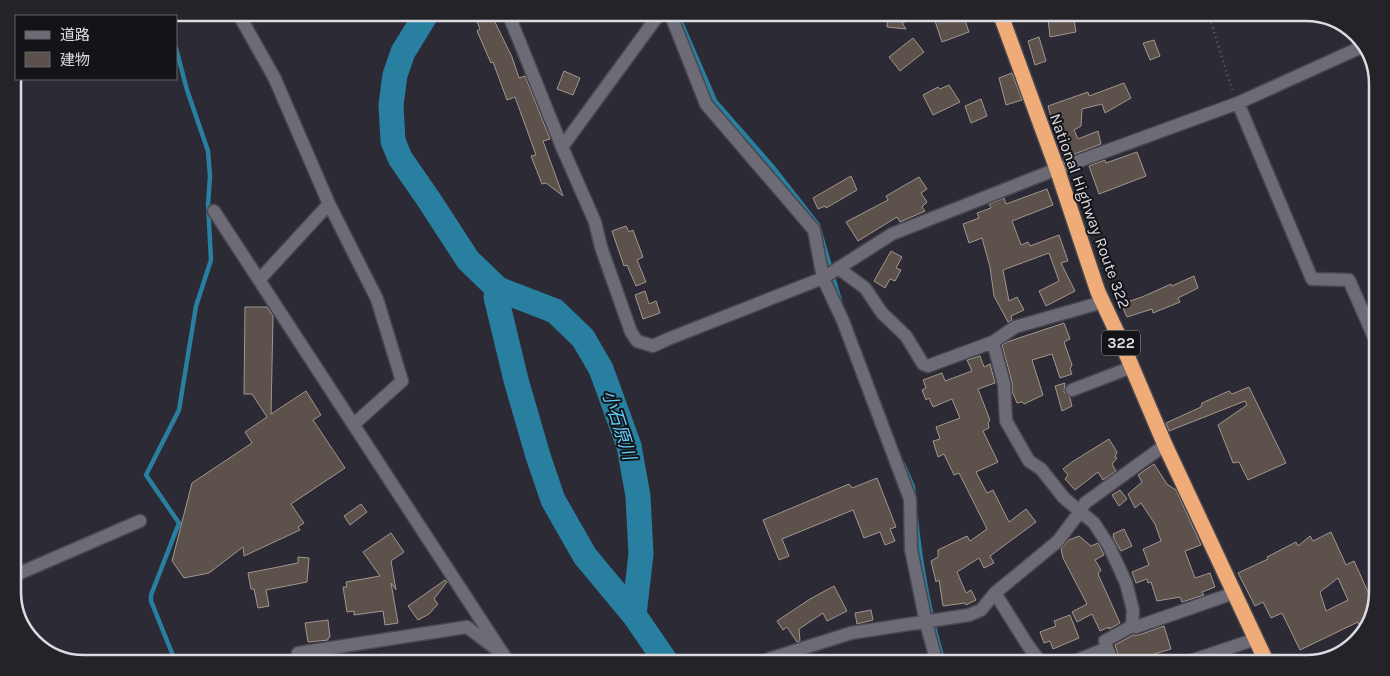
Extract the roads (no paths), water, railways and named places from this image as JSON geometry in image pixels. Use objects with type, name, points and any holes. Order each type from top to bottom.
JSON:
[{"type":"highway","name":"National Highway Route 322","points":[[1003,21],[1057,169],[1102,302],[1165,445],[1263,655]]},
{"type":"street","points":[[243,21],[275,79],[329,204],[377,299],[402,381],[354,424]]},
{"type":"street","points":[[512,21],[562,147],[595,222],[601,247],[631,332],[637,341],[653,346],[831,273],[892,234],[1057,169],[1238,103],[1358,49]]},
{"type":"street","points":[[562,147],[653,21]]},
{"type":"street","points":[[674,21],[706,104],[814,230],[831,273],[843,321],[910,498],[912,549],[930,622],[936,655]]},
{"type":"street","points":[[1238,103],[1312,278],[1348,280],[1369,326]]},
{"type":"street","points":[[259,280],[329,204]]},
{"type":"street","points":[[214,211],[504,655]]},
{"type":"street","points":[[831,273],[865,288],[882,313],[906,336],[923,364],[928,366],[993,342],[1015,327],[1102,302]]},
{"type":"street","points":[[993,342],[1004,384],[1006,421],[1029,461],[1041,470],[1079,513],[1094,523],[1109,546],[1126,583],[1133,610],[1132,626]]},
{"type":"street","points":[[1072,390],[1132,367]]},
{"type":"street","points":[[782,655],[851,633],[930,622],[969,615],[981,610],[995,593],[1058,540],[1085,503],[1165,445]]},
{"type":"street","points":[[21,572],[140,520]]},
{"type":"street","points":[[995,593],[1035,655]]},
{"type":"street","points":[[1110,655],[1105,641],[1132,626],[1136,627],[1234,593]]},
{"type":"street","points":[[299,655],[298,653],[467,627],[501,655]]},
{"type":"street","points":[[1210,655],[1256,639]]},
{"type":"street","points":[[1091,655],[1108,648]]},
{"type":"waterway","name":"小石原川","points":[[422,21],[403,52],[395,75],[391,105],[393,141],[400,158],[468,260],[498,289],[555,311],[583,338],[601,369],[629,446],[638,496],[641,554],[634,615]]},
{"type":"waterway","points":[[680,21],[715,101],[772,166],[818,225],[840,301]]},
{"type":"waterway","points":[[173,655],[151,601],[151,595],[179,523],[146,475],[179,410],[196,306],[211,260],[208,151],[187,90],[178,56]]},
{"type":"waterway","name":"小石原川","points":[[498,289],[496,297],[516,380],[553,500],[585,556],[634,615],[662,655]]},
{"type":"waterway","points":[[903,464],[913,487],[914,497]]},
{"type":"waterway","points":[[916,519],[927,592],[942,655]]}]
